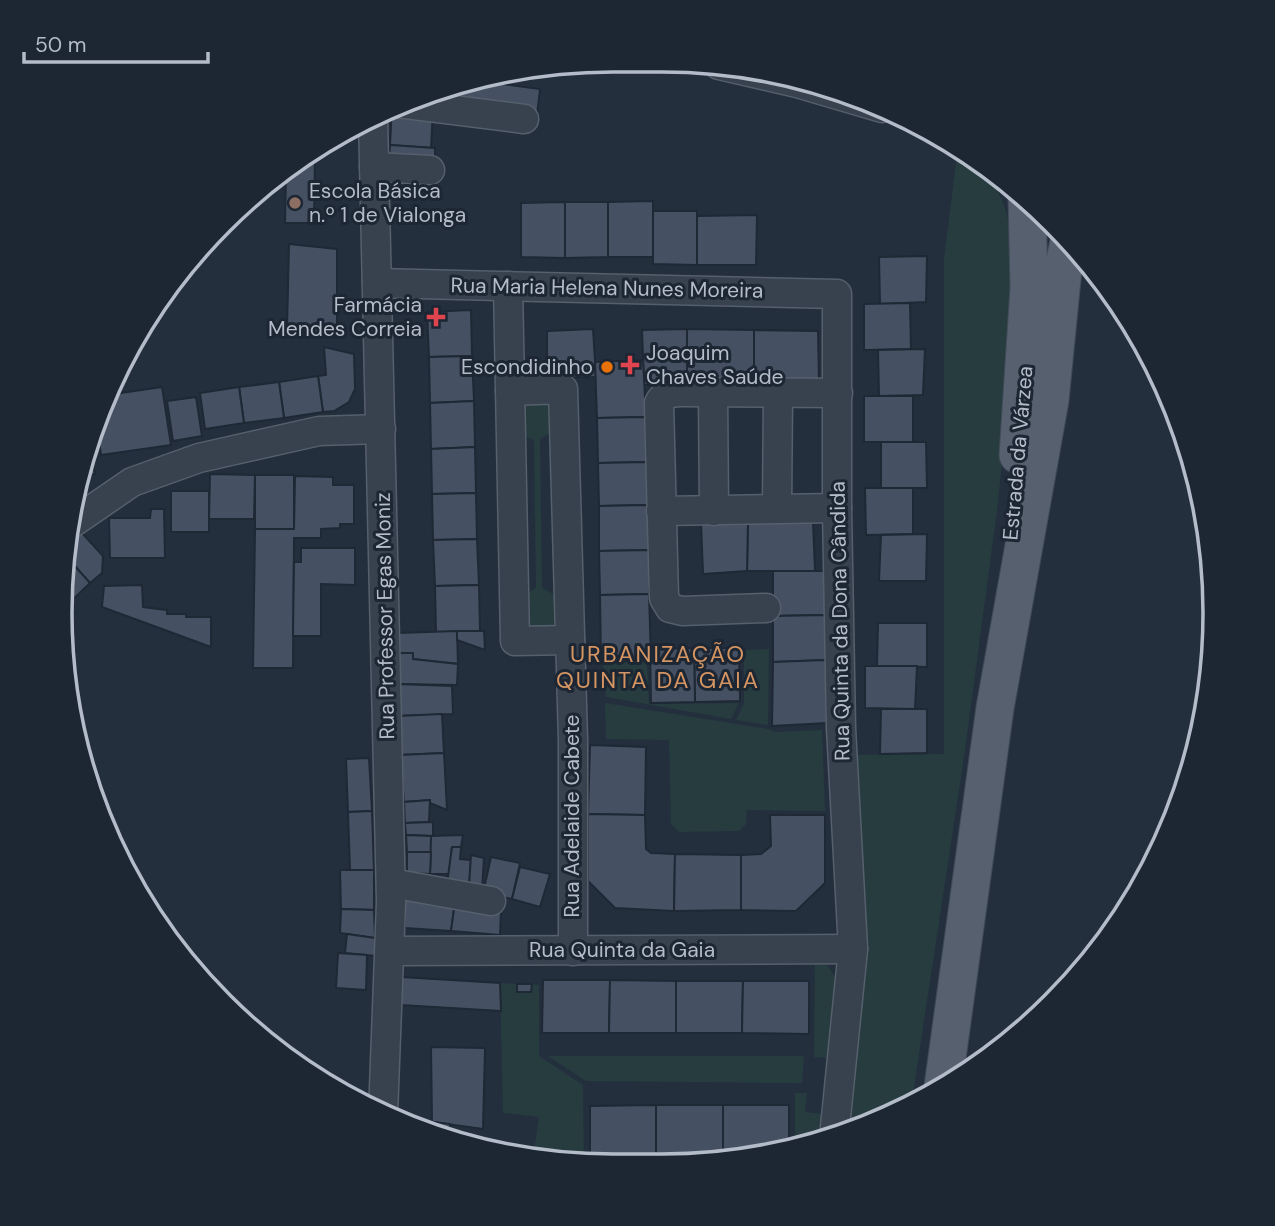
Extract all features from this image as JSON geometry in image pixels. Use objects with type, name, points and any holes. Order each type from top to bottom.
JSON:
[{"type":"main road","name":"Estrada da Várzea","points":[[995,708],[1024,395],[1030,289],[1028,214]]},
{"type":"main road","name":"Estrada da Várzea","points":[[945,1075],[995,708],[1050,400],[1066,253]]},
{"type":"street","points":[[423,106],[524,119]]},
{"type":"street","name":"Rua Professor Egas Moniz","points":[[373,128],[391,883],[391,951],[384,1103]]},
{"type":"street","points":[[374,167],[430,170]]},
{"type":"street","name":"Rua Maria Helena Nunes Moreira","points":[[377,283],[837,294]]},
{"type":"street","points":[[508,286],[514,641],[570,640]]},
{"type":"street","name":"Rua Quinta da Dona Cândida","points":[[835,1126],[853,949],[841,728],[837,294]]},
{"type":"street","name":"Rua Adelaide Cabete","points":[[510,391],[564,390],[573,951]]},
{"type":"street","points":[[766,608],[682,611],[670,608],[664,598],[659,403],[662,397],[669,393],[838,393]]},
{"type":"street","points":[[713,393],[714,511]]},
{"type":"street","points":[[777,509],[778,393]]},
{"type":"street","points":[[80,518],[132,482],[199,458],[319,431],[381,429]]},
{"type":"street","points":[[661,511],[837,509]]},
{"type":"street","points":[[391,883],[491,901]]},
{"type":"street","name":"Rua Quinta da Gaia","points":[[391,951],[853,949]]},
{"type":"green space","points":[[957,159],[996,188],[1007,213],[1012,242],[1007,408],[998,503],[964,757],[913,1092],[846,1122],[849,755],[944,754],[944,259]]},
{"type":"green space","points":[[520,403],[546,403],[554,412],[555,430],[540,439],[542,588],[559,597],[556,620],[553,625],[542,628],[525,623],[520,598],[536,588],[534,440],[514,432]]},
{"type":"green space","points":[[769,649],[768,725],[736,720],[744,703],[744,650]]},
{"type":"green space","points":[[647,662],[649,704],[739,703],[731,719],[606,697],[603,664]]},
{"type":"green space","points":[[605,703],[775,732],[822,730],[825,811],[747,810],[746,824],[739,831],[679,832],[671,824],[669,740],[606,739]]},
{"type":"green space","points":[[815,961],[828,966],[835,977],[829,1058],[814,1057]]},
{"type":"green space","points":[[500,983],[517,984],[517,992],[531,992],[532,984],[539,985],[539,1056],[583,1085],[584,1153],[534,1149],[539,1117],[503,1113]]},
{"type":"green space","points":[[548,1056],[804,1056],[802,1083],[586,1081]]},
{"type":"green space","points":[[795,1093],[807,1093],[805,1112],[823,1114],[821,1130],[795,1138]]},
{"type":"building","points":[[500,84],[540,89],[537,115],[450,103],[450,97]]},
{"type":"building","points":[[418,108],[433,109],[431,148],[390,145],[391,120]]},
{"type":"building","points":[[390,145],[435,148],[435,164],[389,162]]},
{"type":"building","points":[[315,161],[314,223],[285,223],[286,183]]},
{"type":"building","points":[[653,201],[653,257],[608,257],[608,202]]},
{"type":"building","points":[[565,202],[565,258],[521,257],[521,203]]},
{"type":"building","points":[[565,202],[608,202],[608,257],[565,258]]},
{"type":"building","points":[[653,211],[697,211],[697,265],[653,264]]},
{"type":"building","points":[[757,215],[756,265],[697,265],[697,216]]},
{"type":"building","points":[[289,244],[337,249],[337,338],[287,328]]},
{"type":"building","points":[[927,256],[926,302],[880,304],[879,257]]},
{"type":"building","points":[[910,303],[911,349],[864,350],[864,304]]},
{"type":"building","points":[[471,310],[472,356],[429,357],[427,312]]},
{"type":"building","points":[[593,329],[596,377],[547,378],[547,331]]},
{"type":"building","points":[[687,329],[754,330],[754,385],[687,385]]},
{"type":"building","points":[[687,329],[687,385],[644,385],[642,330]]},
{"type":"building","points":[[754,330],[818,331],[819,384],[754,385]]},
{"type":"building","points":[[324,347],[354,354],[355,389],[349,402],[334,411],[323,412],[318,376],[326,375]]},
{"type":"building","points":[[925,349],[923,395],[879,396],[878,350]]},
{"type":"building","points":[[472,356],[474,401],[430,403],[429,357]]},
{"type":"building","points":[[643,360],[646,417],[597,418],[595,362]]},
{"type":"building","points":[[318,376],[323,412],[284,418],[279,382]]},
{"type":"building","points":[[279,382],[284,418],[244,423],[239,387]]},
{"type":"building","points":[[162,387],[171,445],[101,455],[99,442],[119,393]]},
{"type":"building","points":[[239,387],[244,423],[205,429],[200,393]]},
{"type":"building","points":[[864,396],[913,396],[913,442],[864,442]]},
{"type":"building","points":[[196,397],[202,436],[173,441],[167,401]]},
{"type":"building","points":[[474,401],[475,447],[431,449],[430,403]]},
{"type":"building","points":[[646,417],[647,462],[598,463],[597,418]]},
{"type":"building","points":[[881,442],[926,442],[927,488],[881,488]]},
{"type":"building","points":[[475,447],[476,493],[432,494],[431,449]]},
{"type":"building","points":[[647,462],[648,505],[599,506],[598,463]]},
{"type":"building","points":[[210,474],[255,475],[254,519],[209,519]]},
{"type":"building","points":[[255,475],[294,475],[294,529],[255,529]]},
{"type":"building","points":[[295,476],[333,477],[333,485],[354,485],[354,524],[321,529],[321,538],[294,538],[293,668],[253,668],[255,529],[294,529]]},
{"type":"building","points":[[865,488],[913,488],[913,534],[866,535]]},
{"type":"building","points":[[171,491],[209,491],[209,532],[171,532]]},
{"type":"building","points":[[476,493],[477,539],[433,540],[432,494]]},
{"type":"building","points":[[648,505],[649,550],[599,551],[599,506]]},
{"type":"building","points":[[151,509],[164,509],[165,558],[110,558],[109,518],[150,518]]},
{"type":"building","points":[[748,521],[813,521],[815,571],[747,571]]},
{"type":"building","points":[[748,521],[747,571],[703,574],[701,522]]},
{"type":"building","points":[[82,533],[103,556],[102,573],[90,583],[74,565],[77,538]]},
{"type":"building","points":[[927,534],[926,581],[879,581],[881,535]]},
{"type":"building","points":[[477,539],[479,585],[435,586],[433,540]]},
{"type":"building","points":[[301,548],[355,548],[355,585],[321,584],[321,636],[293,636],[294,562],[301,562]]},
{"type":"building","points":[[649,550],[649,594],[600,595],[599,551]]},
{"type":"building","points":[[74,565],[90,583],[72,600]]},
{"type":"building","points":[[773,571],[827,571],[827,615],[773,616]]},
{"type":"building","points":[[142,585],[143,607],[167,610],[167,614],[186,614],[186,617],[211,617],[211,647],[102,607],[104,586]]},
{"type":"building","points":[[479,585],[480,631],[436,632],[435,586]]},
{"type":"building","points":[[649,594],[651,660],[601,661],[600,595]]},
{"type":"building","points":[[827,615],[826,660],[773,662],[773,616]]},
{"type":"building","points":[[878,623],[927,623],[927,667],[877,666]]},
{"type":"building","points":[[457,631],[458,664],[413,659],[413,653],[397,653],[398,633]]},
{"type":"building","points":[[457,631],[484,631],[485,650],[457,640]]},
{"type":"building","points":[[694,648],[739,648],[740,701],[695,702]]},
{"type":"building","points":[[694,648],[695,702],[651,703],[650,649]]},
{"type":"building","points":[[397,653],[413,653],[413,659],[458,664],[457,685],[397,684]]},
{"type":"building","points":[[826,660],[827,723],[772,726],[773,662]]},
{"type":"building","points":[[865,666],[917,666],[915,709],[865,708]]},
{"type":"building","points":[[397,684],[452,686],[453,714],[398,716]]},
{"type":"building","points":[[881,709],[927,709],[927,753],[880,754]]},
{"type":"building","points":[[442,714],[444,753],[400,755],[398,716]]},
{"type":"building","points":[[590,745],[646,747],[645,815],[588,814]]},
{"type":"building","points":[[444,753],[447,810],[430,803],[430,800],[404,802],[400,755]]},
{"type":"building","points":[[369,758],[372,811],[348,812],[346,759]]},
{"type":"building","points":[[430,800],[429,822],[405,823],[404,802]]},
{"type":"building","points":[[372,811],[374,870],[350,870],[348,812]]},
{"type":"building","points":[[588,814],[645,815],[646,849],[651,853],[675,854],[674,911],[615,908],[588,881]]},
{"type":"building","points":[[770,815],[825,815],[825,883],[796,911],[741,910],[741,855],[761,854],[771,846]]},
{"type":"building","points":[[433,822],[433,836],[406,835],[405,823]]},
{"type":"building","points":[[406,835],[431,836],[431,852],[407,852]]},
{"type":"building","points":[[463,835],[461,847],[452,847],[449,874],[430,874],[431,836]]},
{"type":"building","points":[[452,847],[461,847],[460,859],[471,860],[469,887],[447,884]]},
{"type":"building","points":[[407,852],[431,852],[430,874],[407,873]]},
{"type":"building","points":[[675,854],[741,855],[741,910],[674,911]]},
{"type":"building","points":[[471,855],[484,858],[482,889],[469,887]]},
{"type":"building","points":[[491,857],[520,863],[512,899],[483,893]]},
{"type":"building","points":[[520,867],[550,874],[540,907],[512,899]]},
{"type":"building","points":[[340,870],[374,870],[374,910],[341,909]]},
{"type":"building","points":[[405,892],[455,902],[451,931],[405,928]]},
{"type":"building","points":[[455,902],[501,911],[500,935],[451,931]]},
{"type":"building","points":[[341,909],[374,910],[375,938],[340,933]]},
{"type":"building","points":[[347,934],[375,938],[376,956],[345,953]]},
{"type":"building","points":[[338,953],[367,955],[366,990],[336,988]]},
{"type":"building","points":[[401,977],[500,983],[501,1011],[401,1005]]},
{"type":"building","points":[[543,980],[610,980],[609,1033],[542,1033]]},
{"type":"building","points":[[610,980],[676,981],[676,1033],[609,1033]]},
{"type":"building","points":[[676,981],[743,981],[742,1033],[676,1033]]},
{"type":"building","points":[[743,981],[809,981],[809,1034],[742,1033]]},
{"type":"building","points":[[517,984],[532,984],[531,992],[517,992]]},
{"type":"building","points":[[431,1047],[485,1048],[483,1129],[432,1122]]},
{"type":"building","points":[[656,1105],[723,1105],[723,1151],[656,1154]]},
{"type":"building","points":[[656,1105],[656,1154],[590,1153],[590,1106]]},
{"type":"building","points":[[723,1105],[789,1105],[789,1139],[723,1151]]},
{"type":"building","points":[[425,1121],[450,1124],[449,1129]]},
{"type":"place","name":"Escola Básica n.º 1 de Vialonga","points":[[295,203]]},
{"type":"place","name":"Farmácia Mendes Correia","points":[[436,317]]},
{"type":"place","name":"Joaquim Chaves Saúde","points":[[630,365]]},
{"type":"place","name":"Escondidinho","points":[[607,367]]},
{"type":"district","name":"URBANIZAÇÃO QUINTA DA GAIA","points":[[658,667]]}]
